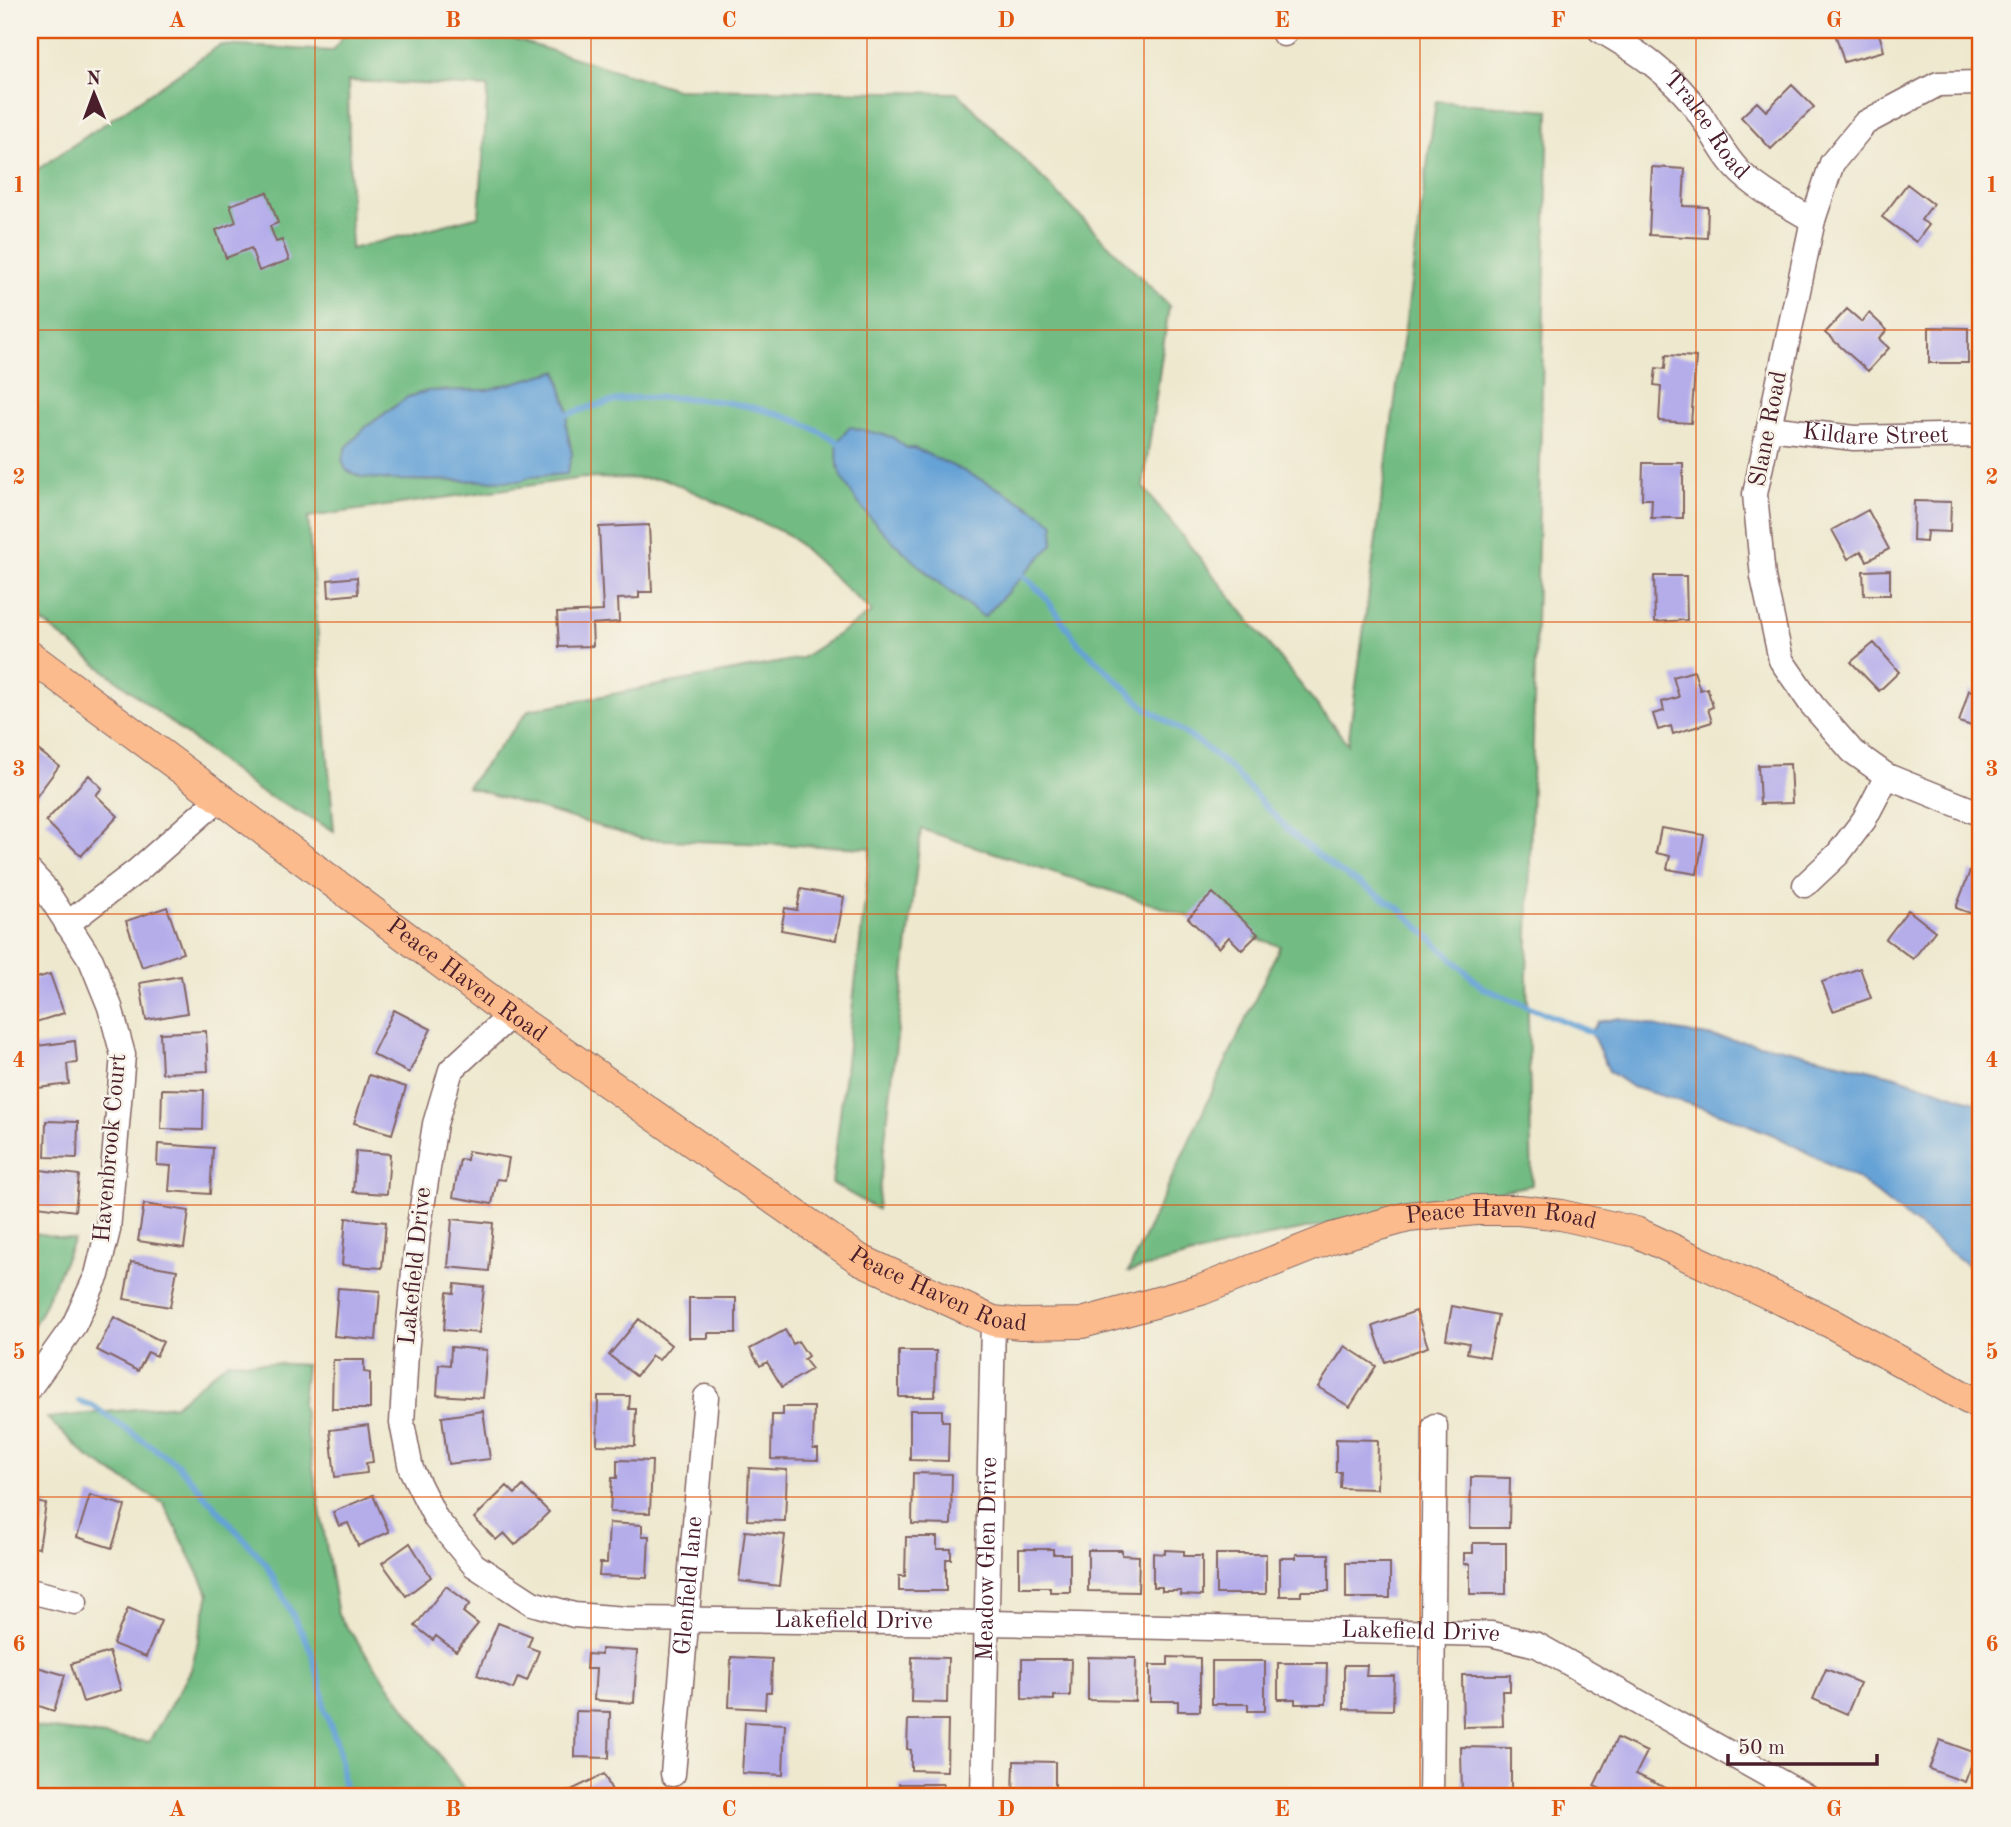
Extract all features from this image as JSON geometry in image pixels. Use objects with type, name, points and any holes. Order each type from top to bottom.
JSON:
[{"type":"main road","name":"Peace Haven Road","points":[[30,656],[511,1015],[859,1259],[993,1321],[1021,1324],[1082,1323],[1201,1290],[1332,1238],[1408,1217],[1476,1210],[1519,1210],[1561,1215],[1636,1233],[1831,1322],[1981,1406]]},
{"type":"street","name":"Tralee Road","points":[[1600,30],[1635,50],[1662,70],[1692,103],[1739,171],[1782,203],[1813,220]]},
{"type":"street","name":"Slane Road","points":[[1981,83],[1938,84],[1865,123],[1832,163],[1813,220],[1755,494],[1763,577],[1781,660],[1812,705],[1852,751],[1887,776],[1981,814]]},
{"type":"street","name":"Kildare Street","points":[[1769,428],[1854,438],[1981,435]]},
{"type":"street","points":[[1805,885],[1838,854],[1858,829],[1887,776]]},
{"type":"street","points":[[67,924],[138,870],[221,797]]},
{"type":"street","name":"Havenbrook Court","points":[[30,872],[43,886],[91,960],[110,1007],[123,1055],[108,1230],[97,1275],[74,1325],[30,1387]]},
{"type":"street","name":"Lakefield Drive","points":[[511,1015],[451,1070],[435,1124],[418,1233],[402,1423],[411,1469],[436,1519],[474,1565],[532,1603],[574,1615],[688,1620],[987,1623],[1491,1634],[1537,1645],[1807,1797]]},
{"type":"street","name":"Meadow Glen Drive","points":[[983,1797],[993,1321]]},
{"type":"street","name":"Glenfield lane","points":[[673,1774],[706,1397]]},
{"type":"street","points":[[1431,1797],[1435,1426]]},
{"type":"street","points":[[30,1591],[75,1602]]},
{"type":"green space","points":[[347,30],[485,30],[676,89],[958,93],[1169,306],[1143,487],[1348,744],[1436,101],[1549,110],[1527,977],[1532,1185],[1254,1239],[1128,1272],[1280,946],[921,829],[877,1209],[832,1183],[871,848],[642,839],[467,787],[529,710],[802,658],[872,612],[789,535],[665,479],[583,478],[308,517],[334,831],[257,790],[30,612],[31,174],[220,45],[333,51]],"holes":[[[348,81],[488,87],[479,216],[351,249]],[[557,371],[569,414],[566,425],[572,454],[566,474],[529,477],[521,481],[390,480],[346,448],[366,427],[408,397],[429,391],[487,390]],[[892,437],[907,448],[914,448],[1032,507],[1052,544],[985,616],[965,604],[911,559],[849,489]]]},
{"type":"green space","points":[[30,1232],[74,1240],[30,1331]]},
{"type":"green space","points":[[228,1361],[306,1365],[302,1403],[338,1615],[470,1797],[30,1797],[30,1726],[149,1742],[191,1670],[209,1594],[164,1504],[89,1458],[47,1418],[175,1405]]},
{"type":"water","points":[[557,371],[569,414],[566,425],[572,454],[567,474],[529,477],[521,481],[390,480],[361,477],[346,470],[342,460],[346,448],[366,427],[408,397],[428,391],[487,390]]},
{"type":"water","points":[[850,427],[892,437],[907,448],[914,448],[1021,501],[1054,523],[1053,544],[984,617],[924,570],[862,508],[848,488],[838,466],[837,442]]},
{"type":"water","points":[[1619,1018],[1676,1031],[1778,1047],[1896,1076],[1981,1104],[1981,1276],[1858,1179],[1776,1136],[1714,1111],[1632,1087],[1609,1071],[1591,1032],[1599,1022]]},
{"type":"building","points":[[1116,30],[1135,30],[1135,36],[1116,36]]},
{"type":"building","points":[[1834,30],[1878,30],[1884,51],[1844,62]]},
{"type":"building","points":[[1792,85],[1814,107],[1771,149],[1741,117],[1757,102],[1766,111]]},
{"type":"building","points":[[1652,167],[1685,169],[1683,206],[1708,207],[1707,238],[1649,235]]},
{"type":"building","points":[[1907,184],[1933,204],[1921,220],[1929,225],[1916,242],[1882,217]]},
{"type":"building","points":[[267,192],[278,223],[270,226],[276,242],[282,240],[289,260],[259,271],[251,248],[226,258],[216,230],[236,222],[230,205]]},
{"type":"building","points":[[1847,309],[1862,322],[1869,313],[1887,330],[1879,339],[1889,348],[1868,371],[1825,333]]},
{"type":"building","points":[[1929,327],[1968,328],[1968,363],[1929,363]]},
{"type":"building","points":[[1666,355],[1696,357],[1691,423],[1659,421],[1661,386],[1654,385],[1656,368],[1665,369]]},
{"type":"building","points":[[1643,463],[1683,463],[1683,518],[1651,518],[1652,499],[1642,499]]},
{"type":"building","points":[[1914,501],[1951,502],[1950,532],[1927,531],[1926,542],[1913,541]]},
{"type":"building","points":[[1868,510],[1889,549],[1867,561],[1861,551],[1848,559],[1832,530]]},
{"type":"building","points":[[649,525],[652,592],[639,592],[639,598],[618,599],[619,622],[592,624],[593,646],[559,647],[557,613],[603,611],[599,527]]},
{"type":"building","points":[[1890,570],[1890,595],[1864,595],[1863,571]]},
{"type":"building","points":[[1654,576],[1686,576],[1687,620],[1655,622]]},
{"type":"building","points":[[357,577],[358,594],[329,597],[328,580]]},
{"type":"building","points":[[1874,643],[1899,672],[1879,691],[1851,662]]},
{"type":"building","points":[[1694,671],[1700,690],[1707,688],[1713,707],[1708,709],[1712,722],[1673,734],[1671,726],[1658,730],[1653,714],[1664,711],[1662,702],[1679,697],[1673,677]]},
{"type":"building","points":[[1969,690],[1981,694],[1981,729],[1959,722]]},
{"type":"building","points":[[30,744],[59,766],[30,805]]},
{"type":"building","points":[[1790,764],[1792,803],[1760,804],[1758,765]]},
{"type":"building","points":[[89,775],[102,788],[96,795],[118,816],[81,856],[46,821]]},
{"type":"building","points":[[1661,828],[1704,835],[1697,874],[1667,869],[1670,856],[1656,853]]},
{"type":"building","points":[[1970,871],[1981,875],[1981,917],[1956,908]]},
{"type":"building","points":[[801,889],[844,897],[836,940],[781,930],[785,908],[797,910]]},
{"type":"building","points":[[1213,893],[1258,934],[1242,950],[1229,937],[1219,948],[1188,918]]},
{"type":"building","points":[[167,907],[183,953],[142,967],[126,921]]},
{"type":"building","points":[[1908,910],[1935,931],[1913,959],[1886,939]]},
{"type":"building","points":[[1860,968],[1871,998],[1833,1011],[1822,982]]},
{"type":"building","points":[[50,974],[64,1013],[30,1024],[30,980]]},
{"type":"building","points":[[181,976],[187,1013],[146,1020],[140,983]]},
{"type":"building","points":[[394,1010],[431,1029],[409,1073],[372,1054]]},
{"type":"building","points":[[206,1031],[208,1071],[162,1073],[160,1033]]},
{"type":"building","points":[[75,1041],[77,1063],[67,1064],[69,1084],[30,1089],[30,1047]]},
{"type":"building","points":[[369,1075],[406,1087],[392,1134],[354,1123]]},
{"type":"building","points":[[162,1089],[204,1090],[203,1130],[161,1129]]},
{"type":"building","points":[[46,1121],[78,1122],[77,1158],[45,1157]]},
{"type":"building","points":[[158,1144],[213,1148],[210,1194],[169,1191],[171,1166],[157,1165]]},
{"type":"building","points":[[356,1151],[390,1154],[387,1194],[353,1192]]},
{"type":"building","points":[[468,1151],[509,1158],[505,1180],[497,1179],[492,1204],[453,1197],[460,1159],[467,1160]]},
{"type":"building","points":[[41,1170],[79,1175],[75,1211],[37,1206]]},
{"type":"building","points":[[144,1204],[189,1211],[184,1248],[138,1241]]},
{"type":"building","points":[[346,1218],[386,1222],[382,1268],[342,1265]]},
{"type":"building","points":[[452,1219],[493,1223],[489,1271],[448,1267]]},
{"type":"building","points":[[131,1262],[177,1270],[170,1307],[124,1299]]},
{"type":"building","points":[[455,1284],[484,1287],[479,1333],[444,1330],[447,1292],[454,1293]]},
{"type":"building","points":[[338,1288],[380,1291],[376,1340],[334,1336]]},
{"type":"building","points":[[689,1298],[736,1298],[736,1333],[708,1333],[708,1338],[689,1338]]},
{"type":"building","points":[[1452,1306],[1498,1315],[1489,1357],[1467,1353],[1469,1343],[1446,1339]]},
{"type":"building","points":[[1416,1311],[1428,1347],[1385,1362],[1373,1326]]},
{"type":"building","points":[[114,1317],[163,1342],[156,1356],[148,1352],[138,1371],[97,1350]]},
{"type":"building","points":[[639,1319],[671,1345],[659,1360],[652,1356],[636,1376],[609,1355]]},
{"type":"building","points":[[785,1330],[793,1344],[798,1341],[808,1356],[804,1359],[812,1369],[782,1387],[767,1362],[760,1366],[750,1349]]},
{"type":"building","points":[[1345,1346],[1376,1366],[1350,1407],[1318,1387]]},
{"type":"building","points":[[451,1347],[487,1350],[483,1398],[437,1395],[439,1364],[450,1365]]},
{"type":"building","points":[[899,1351],[936,1351],[935,1397],[899,1397]]},
{"type":"building","points":[[333,1360],[364,1360],[364,1372],[370,1373],[370,1409],[332,1409]]},
{"type":"building","points":[[598,1396],[630,1396],[629,1409],[636,1409],[635,1446],[597,1445]]},
{"type":"building","points":[[783,1407],[814,1407],[813,1449],[818,1449],[818,1460],[771,1459],[772,1415],[783,1415]]},
{"type":"building","points":[[910,1410],[942,1410],[942,1421],[949,1421],[948,1461],[910,1460]]},
{"type":"building","points":[[483,1411],[490,1459],[448,1464],[442,1417]]},
{"type":"building","points":[[368,1425],[373,1462],[366,1463],[367,1473],[335,1477],[330,1430]]},
{"type":"building","points":[[1336,1439],[1378,1440],[1377,1489],[1340,1488],[1341,1472],[1336,1472]]},
{"type":"building","points":[[617,1460],[652,1461],[650,1513],[610,1512],[612,1478],[617,1478]]},
{"type":"building","points":[[749,1468],[787,1470],[785,1521],[747,1520]]},
{"type":"building","points":[[913,1473],[952,1474],[951,1525],[912,1524]]},
{"type":"building","points":[[1471,1477],[1510,1478],[1509,1528],[1470,1528]]},
{"type":"building","points":[[507,1486],[515,1494],[523,1486],[549,1512],[515,1545],[504,1533],[496,1540],[474,1518]]},
{"type":"building","points":[[90,1495],[125,1506],[112,1548],[77,1537]]},
{"type":"building","points":[[373,1495],[389,1532],[358,1546],[348,1523],[339,1526],[333,1512]]},
{"type":"building","points":[[30,1501],[46,1504],[39,1548],[30,1547]]},
{"type":"building","points":[[609,1523],[642,1525],[642,1536],[649,1536],[647,1578],[599,1576],[600,1563],[607,1563]]},
{"type":"building","points":[[745,1531],[785,1535],[779,1586],[739,1581]]},
{"type":"building","points":[[906,1537],[937,1537],[937,1549],[951,1549],[951,1559],[946,1559],[946,1591],[899,1591],[899,1576],[905,1576]]},
{"type":"building","points":[[410,1543],[431,1577],[406,1596],[382,1563]]},
{"type":"building","points":[[1473,1543],[1506,1543],[1506,1594],[1470,1594],[1470,1564],[1464,1564],[1464,1553],[1473,1553]]},
{"type":"building","points":[[1019,1549],[1053,1549],[1053,1554],[1070,1554],[1070,1592],[1050,1592],[1050,1587],[1019,1587]]},
{"type":"building","points":[[1088,1550],[1122,1550],[1122,1555],[1139,1556],[1138,1592],[1088,1591]]},
{"type":"building","points":[[1165,1550],[1184,1551],[1184,1556],[1202,1556],[1202,1596],[1181,1595],[1181,1591],[1162,1591],[1162,1587],[1153,1587],[1153,1553],[1165,1554]]},
{"type":"building","points":[[1216,1554],[1266,1554],[1266,1594],[1216,1594]]},
{"type":"building","points":[[1296,1554],[1329,1554],[1329,1591],[1301,1591],[1301,1596],[1280,1596],[1280,1558],[1296,1558]]},
{"type":"building","points":[[1346,1563],[1390,1563],[1390,1598],[1346,1598]]},
{"type":"building","points":[[446,1586],[470,1604],[463,1612],[478,1624],[456,1651],[436,1636],[433,1640],[415,1626]]},
{"type":"building","points":[[128,1608],[161,1621],[146,1657],[113,1644]]},
{"type":"building","points":[[498,1623],[532,1636],[528,1647],[539,1651],[527,1681],[518,1677],[513,1689],[477,1675]]},
{"type":"building","points":[[601,1649],[637,1651],[634,1703],[594,1700],[596,1669],[586,1669],[587,1654],[601,1655]]},
{"type":"building","points":[[109,1652],[121,1690],[83,1702],[71,1664]]},
{"type":"building","points":[[731,1657],[772,1659],[771,1692],[766,1692],[765,1709],[729,1707]]},
{"type":"building","points":[[912,1657],[948,1658],[947,1703],[911,1702]]},
{"type":"building","points":[[1088,1657],[1136,1658],[1135,1701],[1088,1700]]},
{"type":"building","points":[[1168,1657],[1200,1658],[1200,1711],[1178,1711],[1178,1701],[1150,1701],[1150,1665],[1168,1665]]},
{"type":"building","points":[[1022,1659],[1071,1659],[1070,1696],[1054,1696],[1054,1700],[1022,1699]]},
{"type":"building","points":[[1212,1661],[1265,1661],[1265,1711],[1248,1711],[1248,1704],[1212,1704]]},
{"type":"building","points":[[1278,1663],[1327,1663],[1326,1704],[1295,1704],[1295,1699],[1278,1699]]},
{"type":"building","points":[[30,1665],[65,1675],[54,1711],[30,1703]]},
{"type":"building","points":[[1344,1665],[1367,1665],[1366,1676],[1394,1676],[1393,1710],[1344,1709]]},
{"type":"building","points":[[1826,1669],[1860,1683],[1847,1714],[1813,1699]]},
{"type":"building","points":[[1462,1675],[1510,1675],[1510,1691],[1502,1691],[1503,1726],[1463,1727]]},
{"type":"building","points":[[576,1711],[610,1712],[609,1758],[575,1757]]},
{"type":"building","points":[[908,1720],[948,1720],[947,1771],[911,1770],[911,1750],[907,1749]]},
{"type":"building","points":[[745,1722],[785,1724],[783,1775],[742,1773]]},
{"type":"building","points":[[1617,1738],[1647,1752],[1636,1774],[1676,1793],[1674,1797],[1618,1797],[1594,1786]]},
{"type":"building","points":[[1940,1740],[1976,1753],[1965,1782],[1929,1769]]},
{"type":"building","points":[[1461,1747],[1511,1748],[1511,1797],[1462,1797]]},
{"type":"building","points":[[1014,1761],[1055,1762],[1055,1797],[1013,1797]]},
{"type":"building","points":[[604,1774],[615,1797],[567,1797],[565,1793]]},
{"type":"building","points":[[899,1784],[943,1784],[943,1797],[899,1797]]},
{"type":"waterway","points":[[569,414],[628,399],[690,398],[717,401],[771,412],[821,432],[843,446]]},
{"type":"waterway","points":[[1017,570],[1043,594],[1078,643],[1145,707],[1200,743],[1230,768],[1290,832],[1334,868],[1399,908],[1483,988],[1596,1034]]},
{"type":"waterway","points":[[79,1401],[93,1406],[177,1464],[266,1564],[311,1650],[324,1708],[338,1746],[345,1797]]}]
